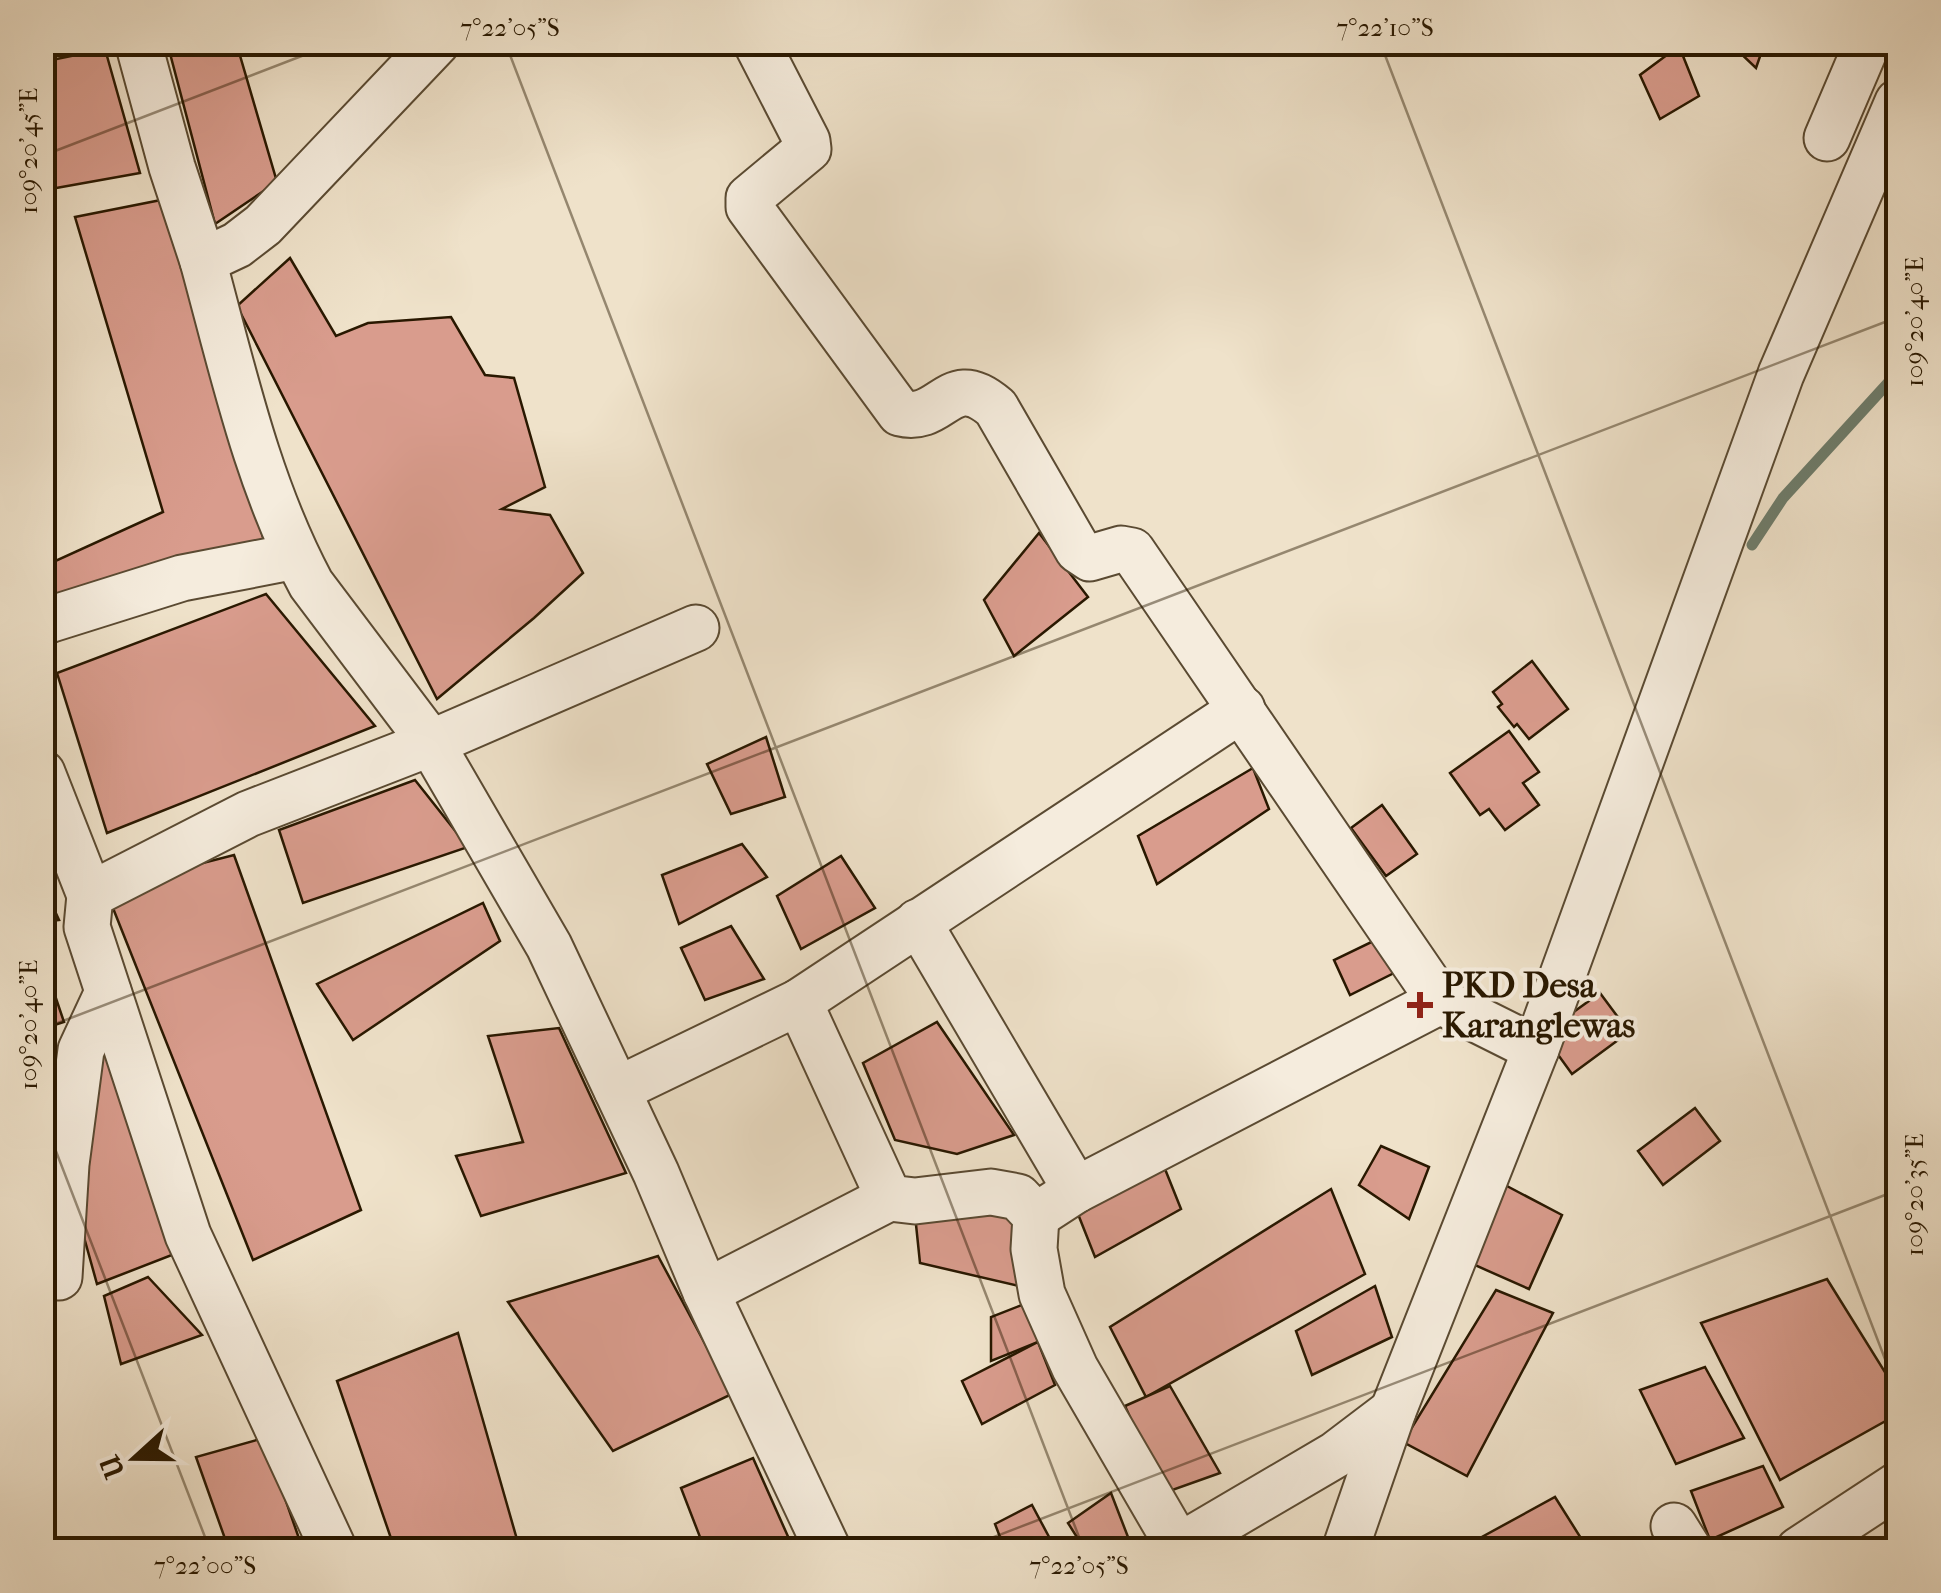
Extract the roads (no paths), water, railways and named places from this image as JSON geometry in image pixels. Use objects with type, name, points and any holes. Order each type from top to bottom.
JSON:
[{"type":"street","points":[[138,42],[256,458],[296,556],[311,584],[431,744],[549,946],[828,1550]]},
{"type":"street","points":[[203,261],[263,225],[438,42]]},
{"type":"street","points":[[756,42],[808,141],[808,148],[749,198],[749,207],[900,413],[922,414],[966,390],[982,396],[1006,420],[1078,550],[1090,558],[1122,549],[1132,552],[1440,1001],[1536,1049]]},
{"type":"street","points":[[1827,138],[1868,42]]},
{"type":"street","points":[[1345,1550],[1392,1411],[1536,1049],[1781,374],[1898,102]]},
{"type":"street","points":[[42,622],[182,578],[296,556]]},
{"type":"street","points":[[90,895],[248,814],[431,744],[696,628]]},
{"type":"street","points":[[618,1090],[799,1002],[1242,710]]},
{"type":"street","points":[[42,773],[90,895],[87,927],[188,1236],[334,1550]]},
{"type":"street","points":[[918,922],[1076,1190]]},
{"type":"street","points":[[60,1277],[66,1164],[81,1050],[108,992]]},
{"type":"street","points":[[1036,1216],[1076,1190],[1440,1001]]},
{"type":"street","points":[[799,1002],[889,1198]]},
{"type":"street","points":[[706,1292],[889,1198],[914,1201],[991,1192],[1018,1197],[1036,1216],[1034,1249],[1042,1294],[1075,1368],[1176,1549],[1335,1455],[1392,1411]]},
{"type":"street","points":[[1798,1550],[1898,1485]]},
{"type":"waterway","points":[[1752,545],[1783,498],[1898,372]]},
{"type":"place","name":"PKD Desa Karanglewas","points":[[1420,1005]]}]
